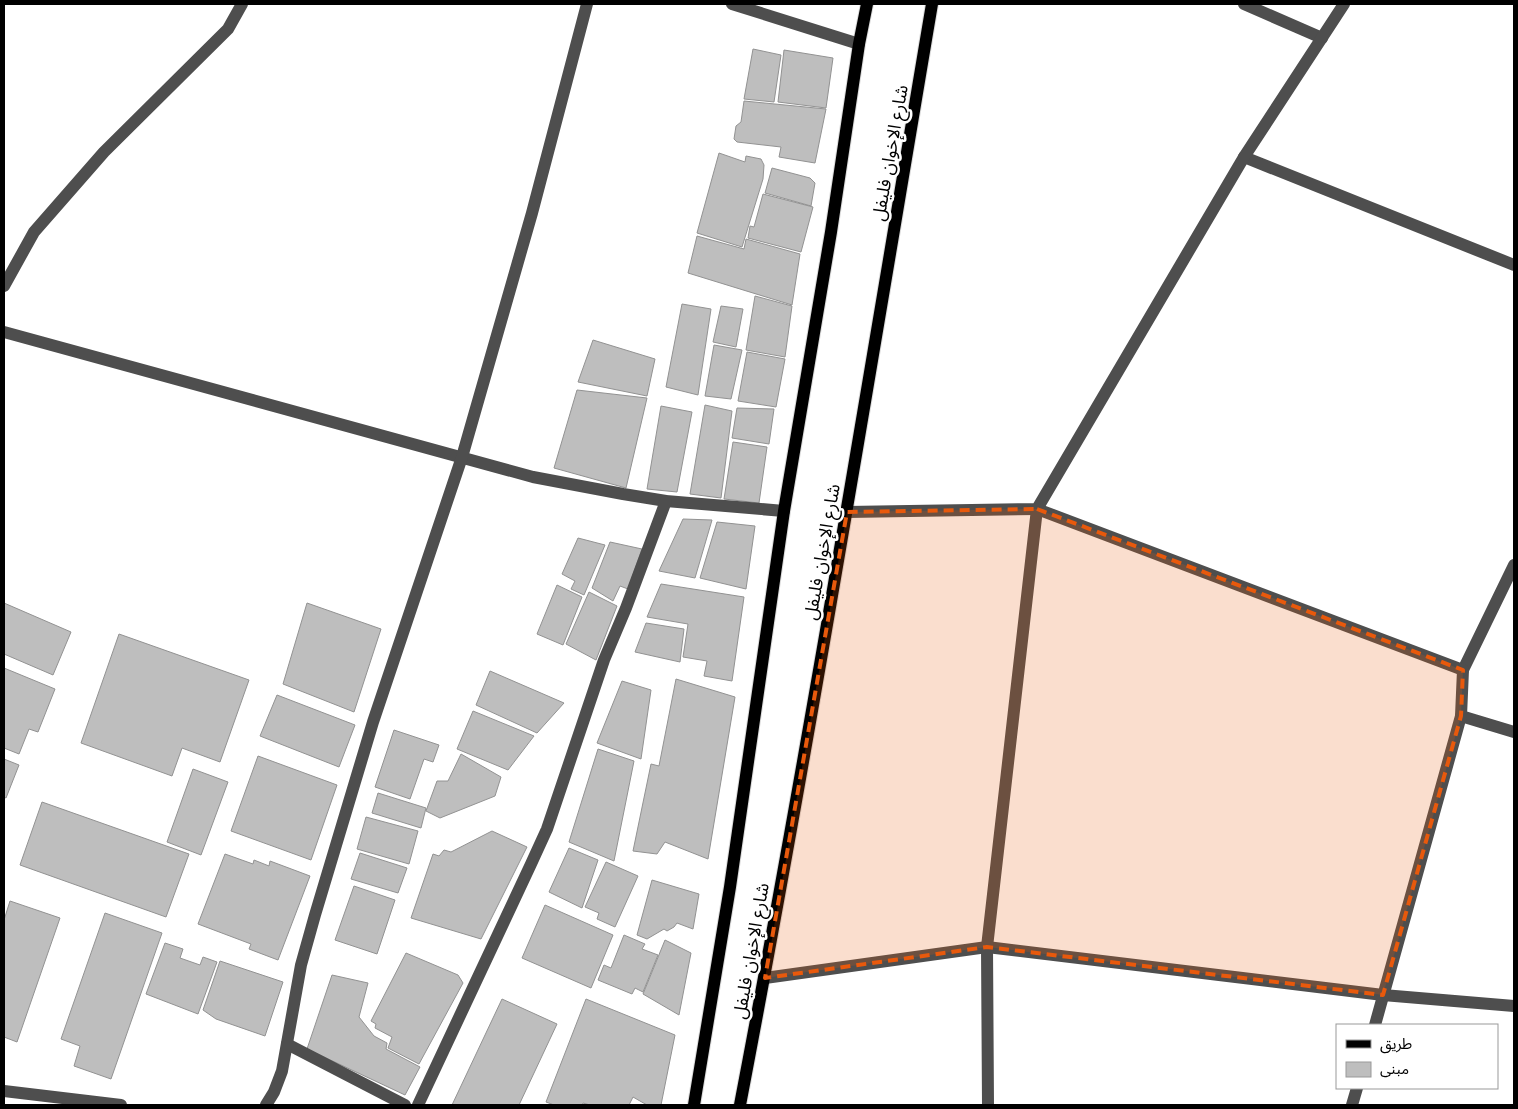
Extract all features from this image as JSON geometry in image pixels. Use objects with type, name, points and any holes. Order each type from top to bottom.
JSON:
[{"type":"main road","name":"شارع الإخوان فليفل","points":[[694,1105],[730,887],[784,511],[867,4]]},
{"type":"main road","name":"شارع الإخوان فليفل","points":[[740,1105],[765,978],[932,4]]},
{"type":"street","points":[[4,286],[34,232],[104,152],[228,29],[242,4]]},
{"type":"street","points":[[266,1105],[274,1092],[282,1071],[301,965],[331,860],[373,722],[462,457],[532,213],[587,4]]},
{"type":"street","points":[[732,4],[859,44]]},
{"type":"street","points":[[1244,4],[1322,38]]},
{"type":"street","points":[[988,1105],[987,947],[1037,509],[1244,158],[1344,4]]},
{"type":"street","points":[[1244,158],[1514,265]]},
{"type":"street","points":[[4,332],[532,476],[666,501],[784,511]]},
{"type":"street","points":[[418,1105],[546,829],[604,660],[626,608],[666,501]]},
{"type":"street","points":[[846,512],[1037,509],[1463,670]]},
{"type":"street","points":[[1374,1024],[1461,716],[1463,670],[1514,565]]},
{"type":"street","points":[[1461,716],[1514,732]]},
{"type":"street","points":[[765,978],[987,947],[1383,995],[1514,1006]]},
{"type":"street","points":[[287,1044],[405,1105]]},
{"type":"street","points":[[1352,1105],[1357,1089]]},
{"type":"street","points":[[4,1091],[121,1105]]},
{"type":"highlighted area","points":[[1037,509],[1463,670],[1461,716],[1383,995],[987,947],[765,978],[847,512]]},
{"type":"building","points":[[753,49],[781,55],[774,102],[744,99]]},
{"type":"building","points":[[784,50],[833,58],[826,108],[778,102]]},
{"type":"building","points":[[744,101],[826,109],[815,163],[779,157],[781,147],[737,142],[734,139],[736,126],[741,122]]},
{"type":"building","points":[[719,153],[745,162],[746,156],[761,159],[764,165],[763,179],[742,247],[697,233]]},
{"type":"building","points":[[772,168],[810,178],[815,183],[811,206],[765,193]]},
{"type":"building","points":[[763,194],[813,207],[801,252],[748,238],[750,226],[754,227]]},
{"type":"building","points":[[697,236],[744,249],[746,239],[800,254],[792,305],[688,273]]},
{"type":"building","points":[[755,296],[792,306],[785,357],[746,350]]},
{"type":"building","points":[[682,304],[711,309],[698,395],[666,387]]},
{"type":"building","points":[[721,306],[743,309],[736,347],[713,342]]},
{"type":"building","points":[[593,340],[655,359],[647,396],[578,382]]},
{"type":"building","points":[[714,345],[742,350],[731,399],[705,396]]},
{"type":"building","points":[[747,352],[785,359],[776,407],[738,401]]},
{"type":"building","points":[[577,390],[647,398],[626,488],[554,468]]},
{"type":"building","points":[[705,405],[732,411],[721,498],[690,494]]},
{"type":"building","points":[[661,406],[692,412],[677,492],[647,489]]},
{"type":"building","points":[[737,408],[774,409],[769,444],[732,438]]},
{"type":"building","points":[[733,442],[767,447],[759,503],[724,499]]},
{"type":"building","points":[[683,519],[712,520],[695,578],[659,571]]},
{"type":"building","points":[[717,522],[755,526],[746,589],[700,578]]},
{"type":"building","points":[[578,538],[605,545],[584,595],[571,589],[575,581],[562,574]]},
{"type":"building","points":[[610,542],[642,549],[628,589],[620,586],[613,601],[592,588]]},
{"type":"building","points":[[661,584],[744,597],[732,681],[704,676],[707,661],[683,657],[688,624],[647,617]]},
{"type":"building","points":[[557,585],[582,597],[563,645],[537,634]]},
{"type":"building","points":[[589,592],[617,606],[596,660],[566,644]]},
{"type":"building","points":[[4,603],[71,632],[53,675],[4,654]]},
{"type":"building","points":[[307,603],[381,629],[354,712],[283,684]]},
{"type":"building","points":[[646,623],[684,629],[680,662],[635,652]]},
{"type":"building","points":[[119,634],[249,680],[220,762],[182,748],[172,776],[81,743]]},
{"type":"building","points":[[4,668],[55,689],[38,732],[29,729],[19,754],[4,748]]},
{"type":"building","points":[[490,671],[564,703],[537,733],[476,705]]},
{"type":"building","points":[[676,679],[735,697],[708,859],[665,842],[657,854],[633,851],[651,764],[659,766]]},
{"type":"building","points":[[622,681],[651,690],[641,759],[597,743]]},
{"type":"building","points":[[277,695],[355,725],[339,767],[260,736]]},
{"type":"building","points":[[473,711],[534,736],[508,770],[457,749]]},
{"type":"building","points":[[394,730],[439,745],[433,762],[424,759],[410,799],[375,787]]},
{"type":"building","points":[[598,749],[634,761],[614,861],[569,842]]},
{"type":"building","points":[[461,754],[501,777],[495,796],[440,818],[426,811],[437,781],[448,781]]},
{"type":"building","points":[[258,756],[337,785],[311,860],[231,831]]},
{"type":"building","points":[[4,759],[19,765],[6,798],[4,797]]},
{"type":"building","points":[[193,769],[228,782],[201,855],[167,842]]},
{"type":"building","points":[[378,793],[426,808],[421,828],[372,813]]},
{"type":"building","points":[[42,802],[189,854],[166,917],[20,865]]},
{"type":"building","points":[[366,817],[418,831],[409,864],[357,849]]},
{"type":"building","points":[[492,831],[527,847],[481,939],[411,918],[433,854],[439,856],[444,850],[451,852]]},
{"type":"building","points":[[569,848],[598,860],[582,908],[549,892]]},
{"type":"building","points":[[360,853],[407,868],[398,893],[351,879]]},
{"type":"building","points":[[225,854],[253,864],[254,860],[269,866],[270,861],[310,876],[278,960],[249,949],[251,944],[198,924]]},
{"type":"building","points":[[606,862],[638,876],[615,927],[597,919],[599,913],[585,907]]},
{"type":"building","points":[[652,880],[699,894],[693,929],[677,923],[667,931],[664,929],[647,939],[637,935]]},
{"type":"building","points":[[354,886],[395,900],[377,954],[335,940]]},
{"type":"building","points":[[10,901],[60,918],[17,1042],[4,1037],[4,920]]},
{"type":"building","points":[[545,905],[613,935],[591,988],[522,958]]},
{"type":"building","points":[[105,913],[162,933],[111,1079],[74,1066],[80,1046],[61,1039]]},
{"type":"building","points":[[624,935],[645,944],[642,949],[658,955],[643,992],[635,988],[632,994],[598,980],[604,965],[611,968]]},
{"type":"building","points":[[665,940],[691,953],[679,1015],[643,994]]},
{"type":"building","points":[[165,943],[183,949],[180,958],[200,965],[203,957],[217,962],[198,1014],[146,994]]},
{"type":"building","points":[[406,953],[458,975],[463,983],[419,1064],[388,1048],[392,1037],[375,1028],[376,1024],[371,1021]]},
{"type":"building","points":[[220,961],[283,982],[265,1036],[216,1019],[203,1010]]},
{"type":"building","points":[[332,975],[368,983],[359,1017],[374,1036],[387,1043],[386,1049],[420,1067],[405,1095],[307,1049]]},
{"type":"building","points":[[502,999],[557,1024],[519,1105],[452,1105]]},
{"type":"building","points":[[586,999],[675,1035],[661,1105],[647,1105],[633,1097],[629,1105],[590,1105],[583,1103],[582,1105],[554,1105],[546,1102]]}]
